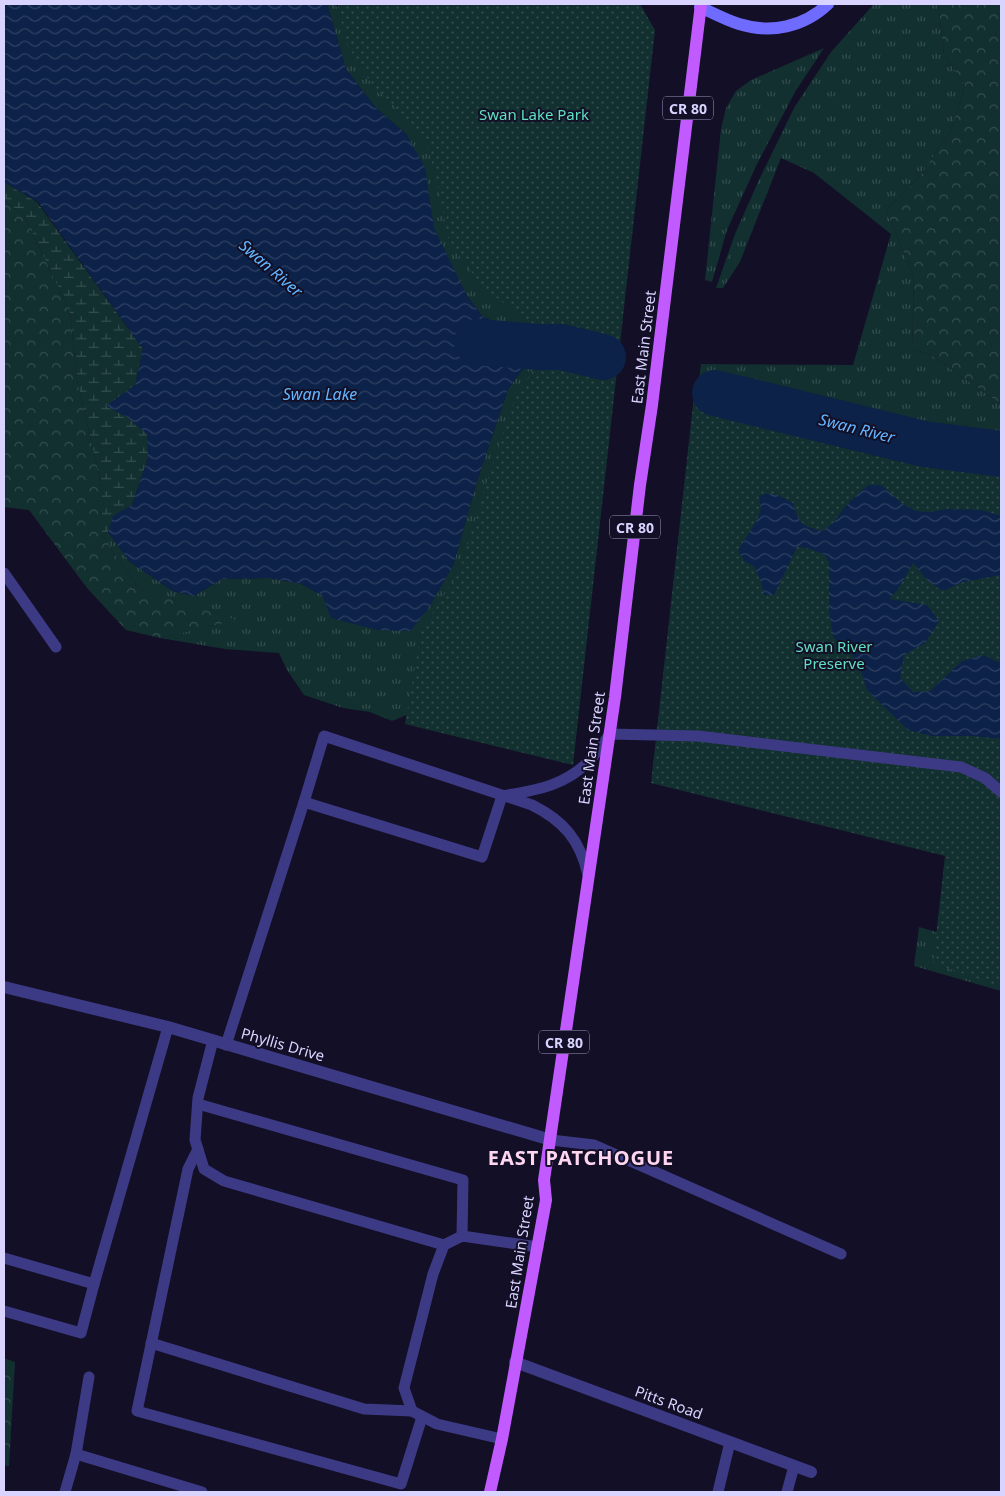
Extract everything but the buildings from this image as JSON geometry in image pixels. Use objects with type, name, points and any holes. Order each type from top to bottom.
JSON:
[{"type":"main road","points":[[699,5],[740,25],[782,28],[808,20],[828,4]]},
{"type":"main road","name":"East Main Street","points":[[490,1492],[502,1439],[546,1200],[544,1180],[616,689],[640,486],[652,405],[699,5]]},
{"type":"street","name":"Phyllis Drive","points":[[4,986],[168,1027],[551,1140]]},
{"type":"street","name":"Pitts Road","points":[[515,1362],[811,1472]]},
{"type":"lane","points":[[4,573],[56,648]]},
{"type":"lane","points":[[502,796],[549,786],[566,779],[591,759],[610,734],[698,736],[961,767],[985,778],[1001,792]]},
{"type":"lane","points":[[226,1045],[324,736],[532,805],[542,810],[560,823],[575,839],[580,848],[589,877]]},
{"type":"lane","points":[[304,802],[482,856],[502,796]]},
{"type":"lane","points":[[4,1311],[81,1333],[168,1027]]},
{"type":"lane","points":[[212,1040],[198,1104],[195,1140],[204,1170],[224,1180],[444,1245]]},
{"type":"lane","points":[[198,1104],[463,1180],[462,1236]]},
{"type":"lane","points":[[551,1140],[594,1145],[841,1254]]},
{"type":"lane","points":[[198,1149],[188,1169],[137,1412],[401,1484],[417,1414],[404,1388],[432,1274],[444,1245],[462,1236],[538,1247]]},
{"type":"lane","points":[[4,1258],[94,1284]]},
{"type":"lane","points":[[151,1343],[364,1409],[417,1414],[437,1424],[502,1439]]},
{"type":"lane","points":[[65,1492],[76,1454],[89,1378]]},
{"type":"lane","points":[[718,1492],[730,1442]]},
{"type":"lane","points":[[76,1454],[202,1492]]},
{"type":"lane","points":[[788,1492],[794,1466]]},
{"type":"green space","points":[[327,4],[335,4],[550,329],[529,334],[483,317],[467,296],[430,229],[407,135],[375,107],[346,69]]},
{"type":"green space","name":"Swan Lake Park","points":[[337,4],[640,4],[655,30],[573,765],[405,724],[421,632],[460,569],[516,395],[543,356],[537,328],[485,289],[449,243],[428,146],[402,114],[371,83],[348,46]]},
{"type":"green space","points":[[874,4],[938,4],[944,55],[965,85],[951,130],[918,179],[886,210],[914,277],[912,349],[931,355],[1001,404],[1001,759],[696,403],[701,364],[853,365],[891,234],[814,173],[781,158],[740,262],[723,288],[716,288],[735,234],[794,108],[831,52]]},
{"type":"green space","points":[[938,4],[1001,4],[1001,404],[931,355],[912,349],[914,277],[886,210],[918,179],[951,130],[965,85],[944,55]]},
{"type":"green space","points":[[824,48],[795,92],[757,164],[727,230],[712,282],[705,280],[721,129],[726,108],[736,91],[751,80]]},
{"type":"green space","points":[[4,182],[37,202],[143,349],[135,385],[107,406],[127,417],[148,434],[148,458],[132,505],[114,516],[108,532],[102,535],[102,487],[77,380],[70,312],[23,213],[4,202]]},
{"type":"green space","points":[[4,202],[23,213],[70,312],[77,380],[102,487],[102,535],[139,589],[237,620],[160,638],[126,630],[87,588],[29,510],[4,507]]},
{"type":"green space","points":[[535,353],[548,370],[416,711],[392,721],[370,712],[343,708],[304,695],[287,670],[279,653],[225,649],[160,638],[235,620],[139,589],[102,535],[108,532],[130,562],[173,591],[194,596],[222,579],[270,578],[301,584],[322,595],[453,566],[477,481],[508,389]]},
{"type":"green space","name":"Swan River Preserve","points":[[694,396],[1001,458],[1001,987],[933,963],[945,856],[651,783]]},
{"type":"green space","points":[[919,927],[1001,951],[1001,991],[914,966]]},
{"type":"green space","points":[[4,1358],[15,1362],[9,1466],[4,1465]]},
{"type":"water","name":"Swan Lake","points":[[4,4],[327,4],[346,69],[375,107],[407,135],[425,168],[434,228],[467,296],[483,317],[529,334],[539,347],[508,389],[477,481],[453,566],[428,609],[410,631],[377,630],[331,618],[322,595],[301,584],[270,578],[222,579],[194,596],[173,591],[130,562],[108,532],[113,516],[132,505],[148,458],[147,434],[127,417],[106,406],[135,385],[143,349],[38,202],[4,182]]},
{"type":"water","points":[[869,485],[881,485],[904,505],[916,511],[931,512],[946,509],[982,510],[1001,516],[1001,575],[963,582],[943,591],[929,582],[913,563],[898,589],[889,599],[927,605],[939,621],[925,643],[904,655],[900,678],[913,692],[930,691],[962,661],[983,655],[1001,663],[1001,739],[974,736],[932,736],[908,730],[867,690],[861,671],[853,656],[833,637],[829,610],[829,562],[824,554],[807,548],[797,547],[774,595],[764,595],[754,566],[744,561],[738,550],[756,522],[761,509],[759,496],[772,494],[793,503],[797,516],[802,523],[822,531],[833,523],[844,508]]},
{"type":"waterway","name":"Swan River","points":[[477,342],[561,347],[603,357]]},
{"type":"waterway","name":"Swan River","points":[[715,393],[924,444],[1001,454]]},
{"type":"district","name":"EAST PATCHOGUE","points":[[581,1157]]}]
